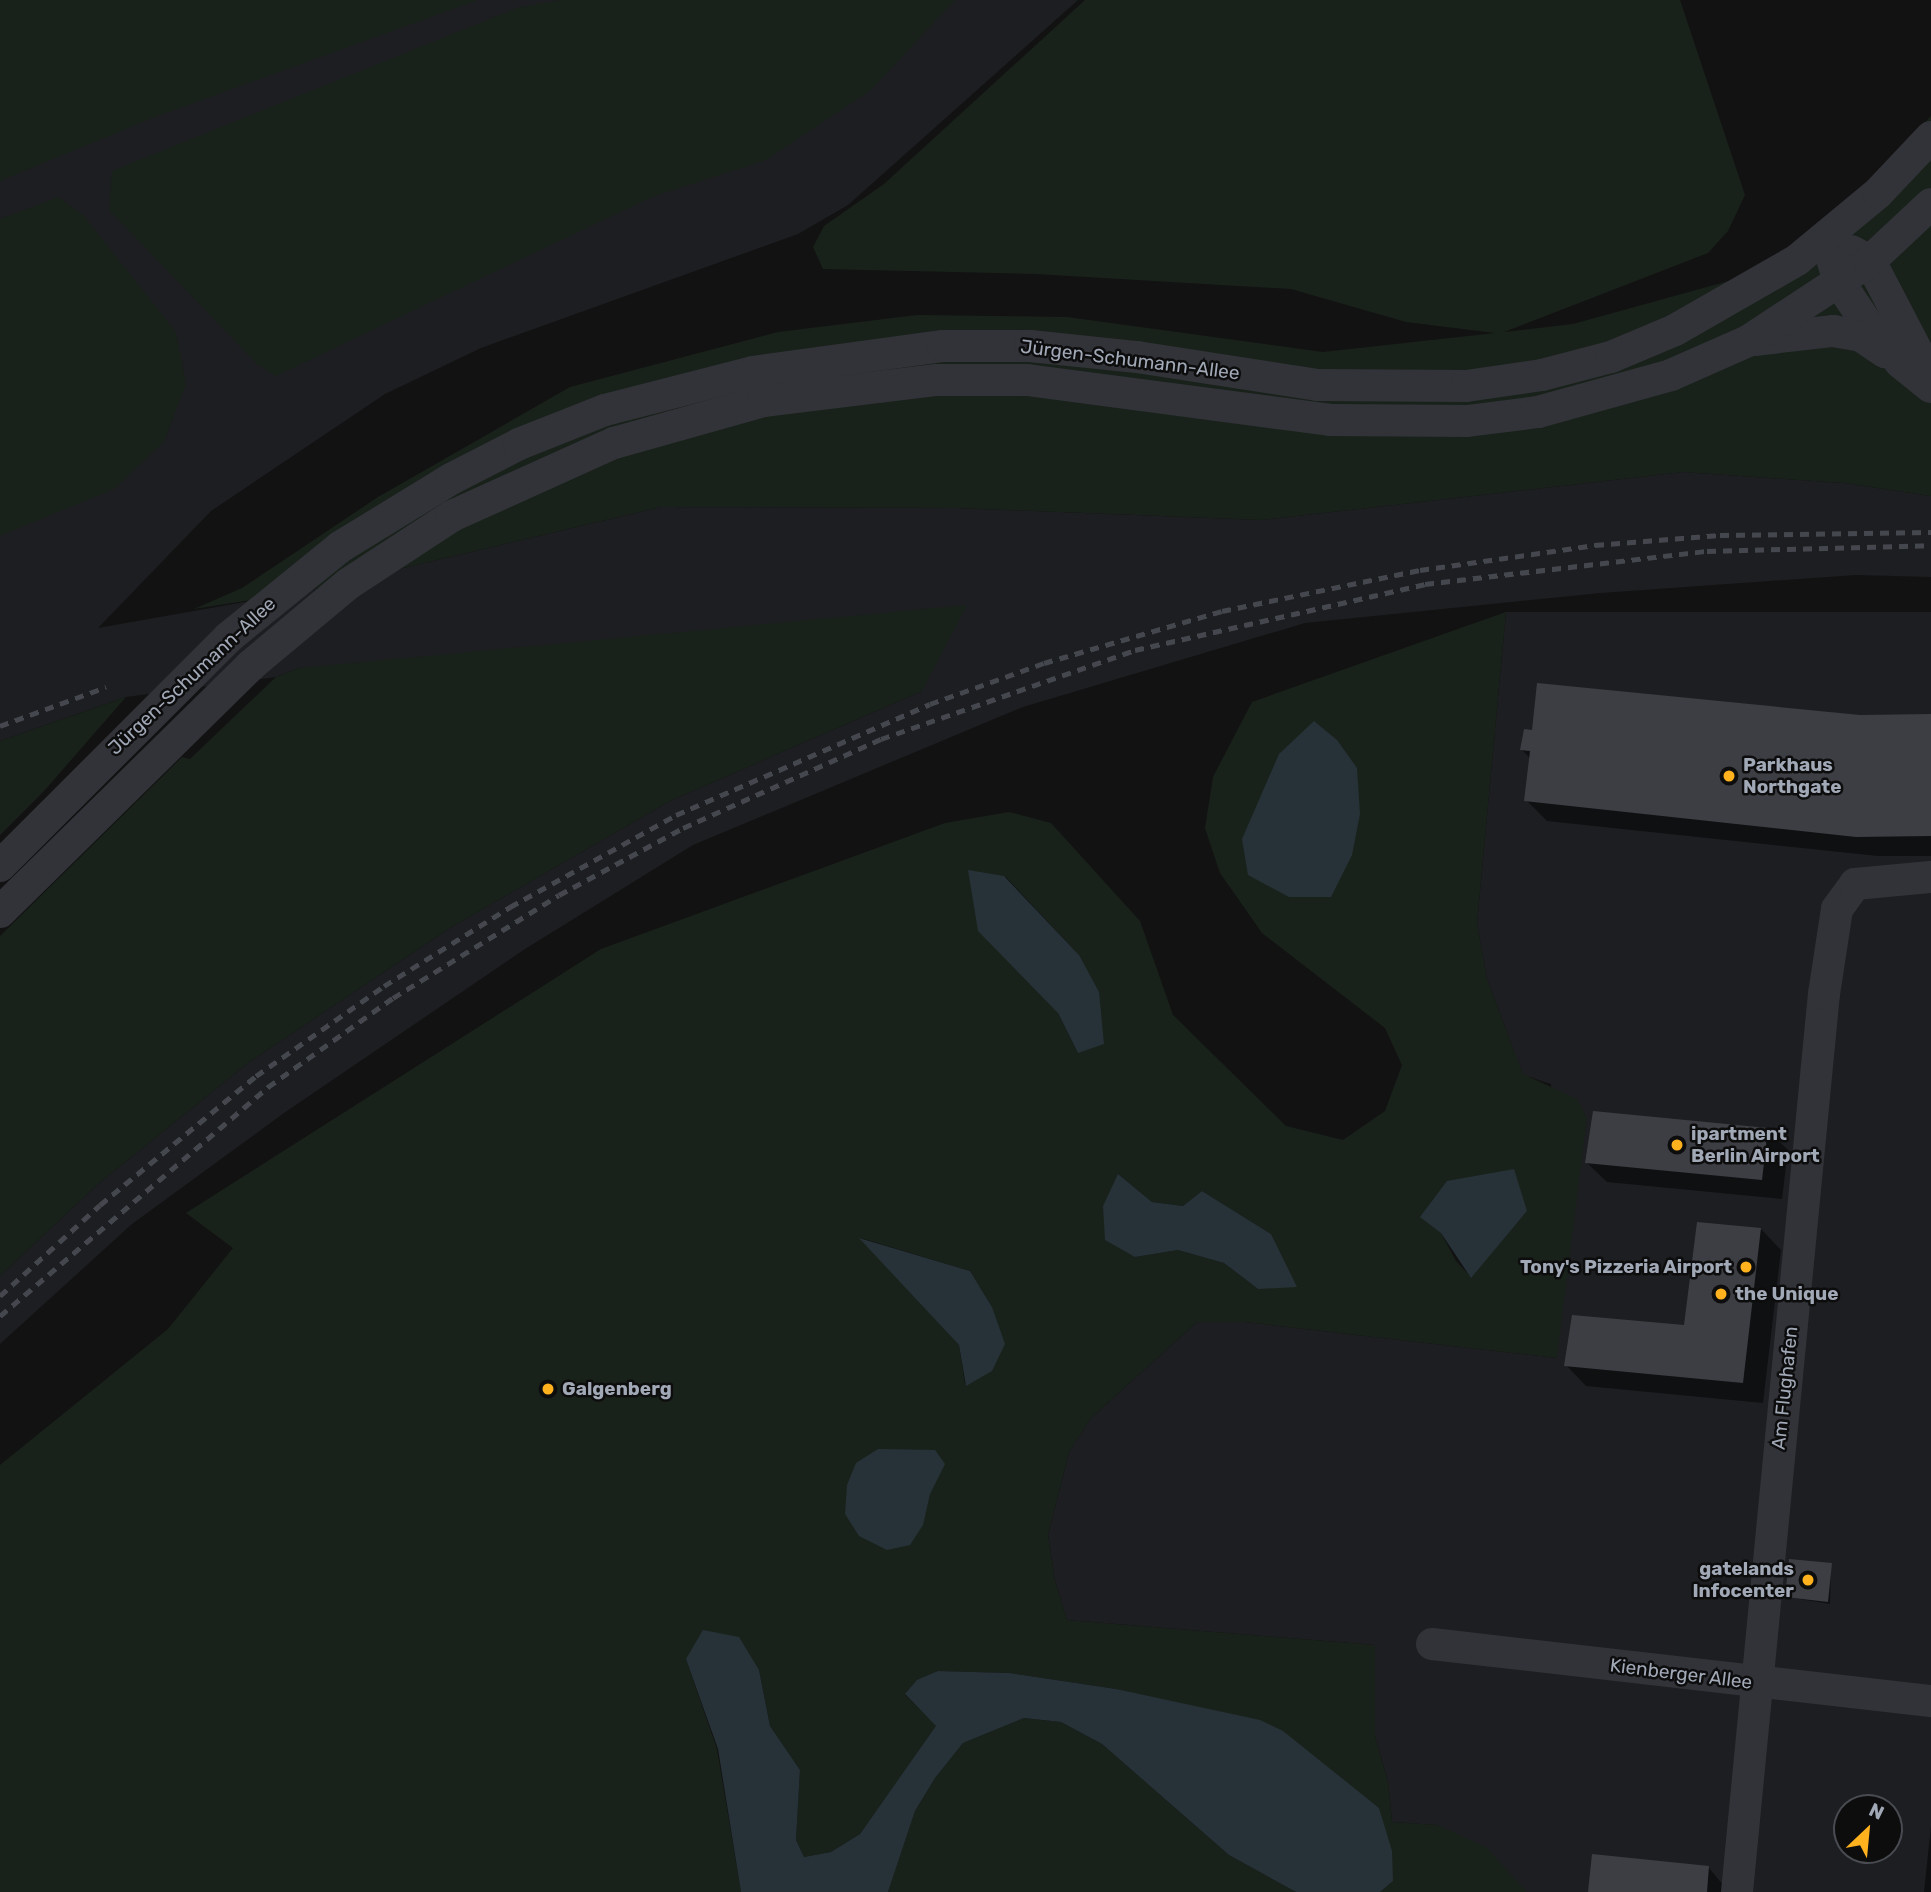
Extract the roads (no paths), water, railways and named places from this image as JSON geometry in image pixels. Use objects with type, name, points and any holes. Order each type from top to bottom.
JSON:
[{"type":"street","name":"Jürgen-Schumann-Allee","points":[[0,866],[87,776],[229,637],[340,547],[451,479],[519,444],[605,410],[753,372],[943,346],[1030,346],[1318,385],[1466,386],[1542,375],[1611,357],[1696,318],[1797,260],[1878,193],[1931,137]]},
{"type":"street","name":"Jürgen-Schumann-Allee","points":[[0,912],[159,753],[309,614],[452,516],[614,443],[763,401],[937,380],[1027,380],[1329,420],[1467,421],[1538,412],[1618,393],[1671,376],[1748,341],[1870,261],[1931,204]]},
{"type":"street","points":[[1825,237],[1870,261],[1931,378]]},
{"type":"street","points":[[1825,237],[1839,282],[1901,363]]},
{"type":"street","points":[[1748,341],[1833,331],[1861,336],[1931,387]]},
{"type":"street","name":"Am Flughafen","points":[[1737,1892],[1824,994],[1837,909],[1854,884],[1931,877]]},
{"type":"street","name":"Kienberger Allee","points":[[1432,1644],[1931,1701]]},
{"type":"railway","points":[[0,1296],[100,1205],[256,1076],[384,986],[510,907],[676,815],[930,704],[1044,663],[1222,611],[1420,570],[1595,545],[1720,535],[1931,532]]},
{"type":"railway","points":[[0,1316],[268,1087],[393,998],[559,895],[683,828],[881,739],[1135,650],[1425,584],[1707,551],[1931,545]]},
{"type":"railway","points":[[0,726],[106,687]]},
{"type":"place","name":"Parkhaus Northgate","points":[[1729,776]]},
{"type":"place","name":"ipartment Berlin Airport","points":[[1677,1145]]},
{"type":"place","name":"Tony's Pizzeria Airport","points":[[1746,1267]]},
{"type":"place","name":"the Unique","points":[[1721,1294]]},
{"type":"place","name":"Galgenberg","points":[[548,1389]]},
{"type":"place","name":"gatelands Infocenter","points":[[1808,1580]]}]
